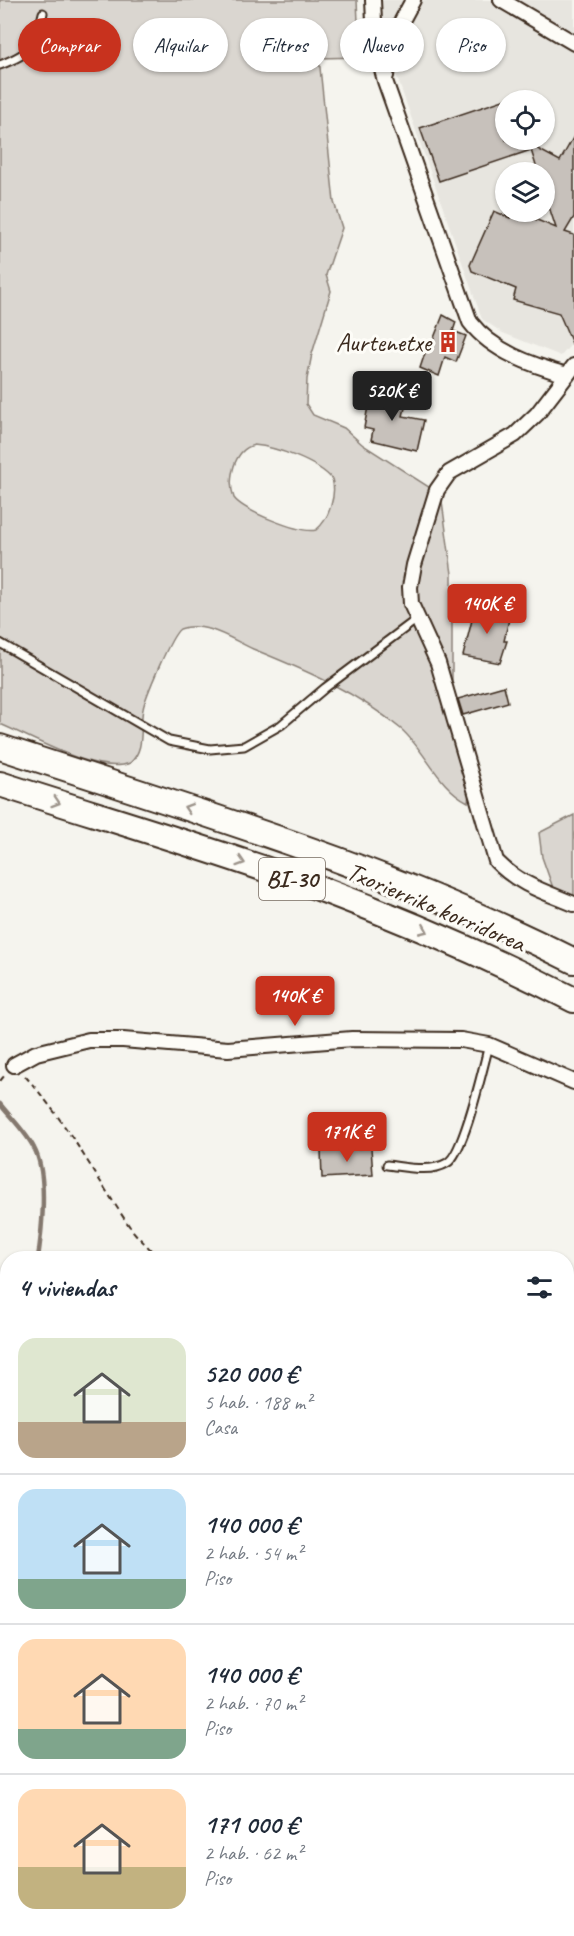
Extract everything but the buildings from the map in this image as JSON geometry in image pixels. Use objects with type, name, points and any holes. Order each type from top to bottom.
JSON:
[{"type":"highway","name":"Txorierriko korridorea","points":[[0,747],[326,854],[481,916],[574,961]]},
{"type":"highway","name":"Txorierriko korridorea","points":[[0,784],[346,898],[476,952],[574,1000]]},
{"type":"street","points":[[374,0],[372,16],[375,43],[385,81],[470,322],[484,338],[501,350],[571,370],[537,414],[516,435],[449,473],[437,490],[412,576],[411,604],[438,663],[496,861],[508,873],[527,885],[574,904]]},
{"type":"street","points":[[385,81],[391,41],[413,0]]},
{"type":"street","points":[[501,0],[574,43]]},
{"type":"street","points":[[14,1065],[36,1053],[89,1041],[123,1040],[228,1049],[352,1039],[461,1040],[489,1045],[574,1082]]},
{"type":"lane","points":[[0,66],[31,49],[43,13]]},
{"type":"lane","points":[[0,643],[169,741],[210,749],[244,746],[281,725],[417,619]]},
{"type":"lane","points":[[387,1165],[435,1168],[450,1162],[457,1152],[466,1126],[489,1045]]},
{"type":"path","points":[[14,1065],[43,1095],[89,1160],[131,1229],[150,1251]]},
{"type":"shaded area","points":[[0,0],[357,0],[358,18],[340,18],[340,58],[328,58],[328,18],[240,18],[240,72],[320,72],[334,202],[342,228],[326,275],[331,291],[312,354],[307,379],[306,404],[313,415],[344,428],[363,445],[432,489],[442,502],[452,574],[452,699],[469,792],[468,802],[448,787],[418,747],[401,729],[367,704],[311,674],[217,632],[198,627],[180,629],[165,654],[143,709],[140,745],[130,763],[117,766],[101,764],[83,760],[0,724]],"holes":[[[254,445],[285,452],[307,461],[332,479],[331,506],[325,520],[316,530],[298,529],[273,520],[249,509],[234,498],[232,474],[241,453]]]},
{"type":"shaded area","points":[[370,0],[574,0],[574,341],[561,356],[503,333],[482,319],[395,72],[424,72],[424,18],[376,18]]},
{"type":"shaded area","points":[[574,815],[574,902],[553,888],[542,857],[539,833]]},
{"type":"waterway","points":[[0,1104],[27,1136],[38,1159],[43,1202],[39,1251]]},
{"type":"place","name":"Aurtenetxe","points":[[448,342]]}]
